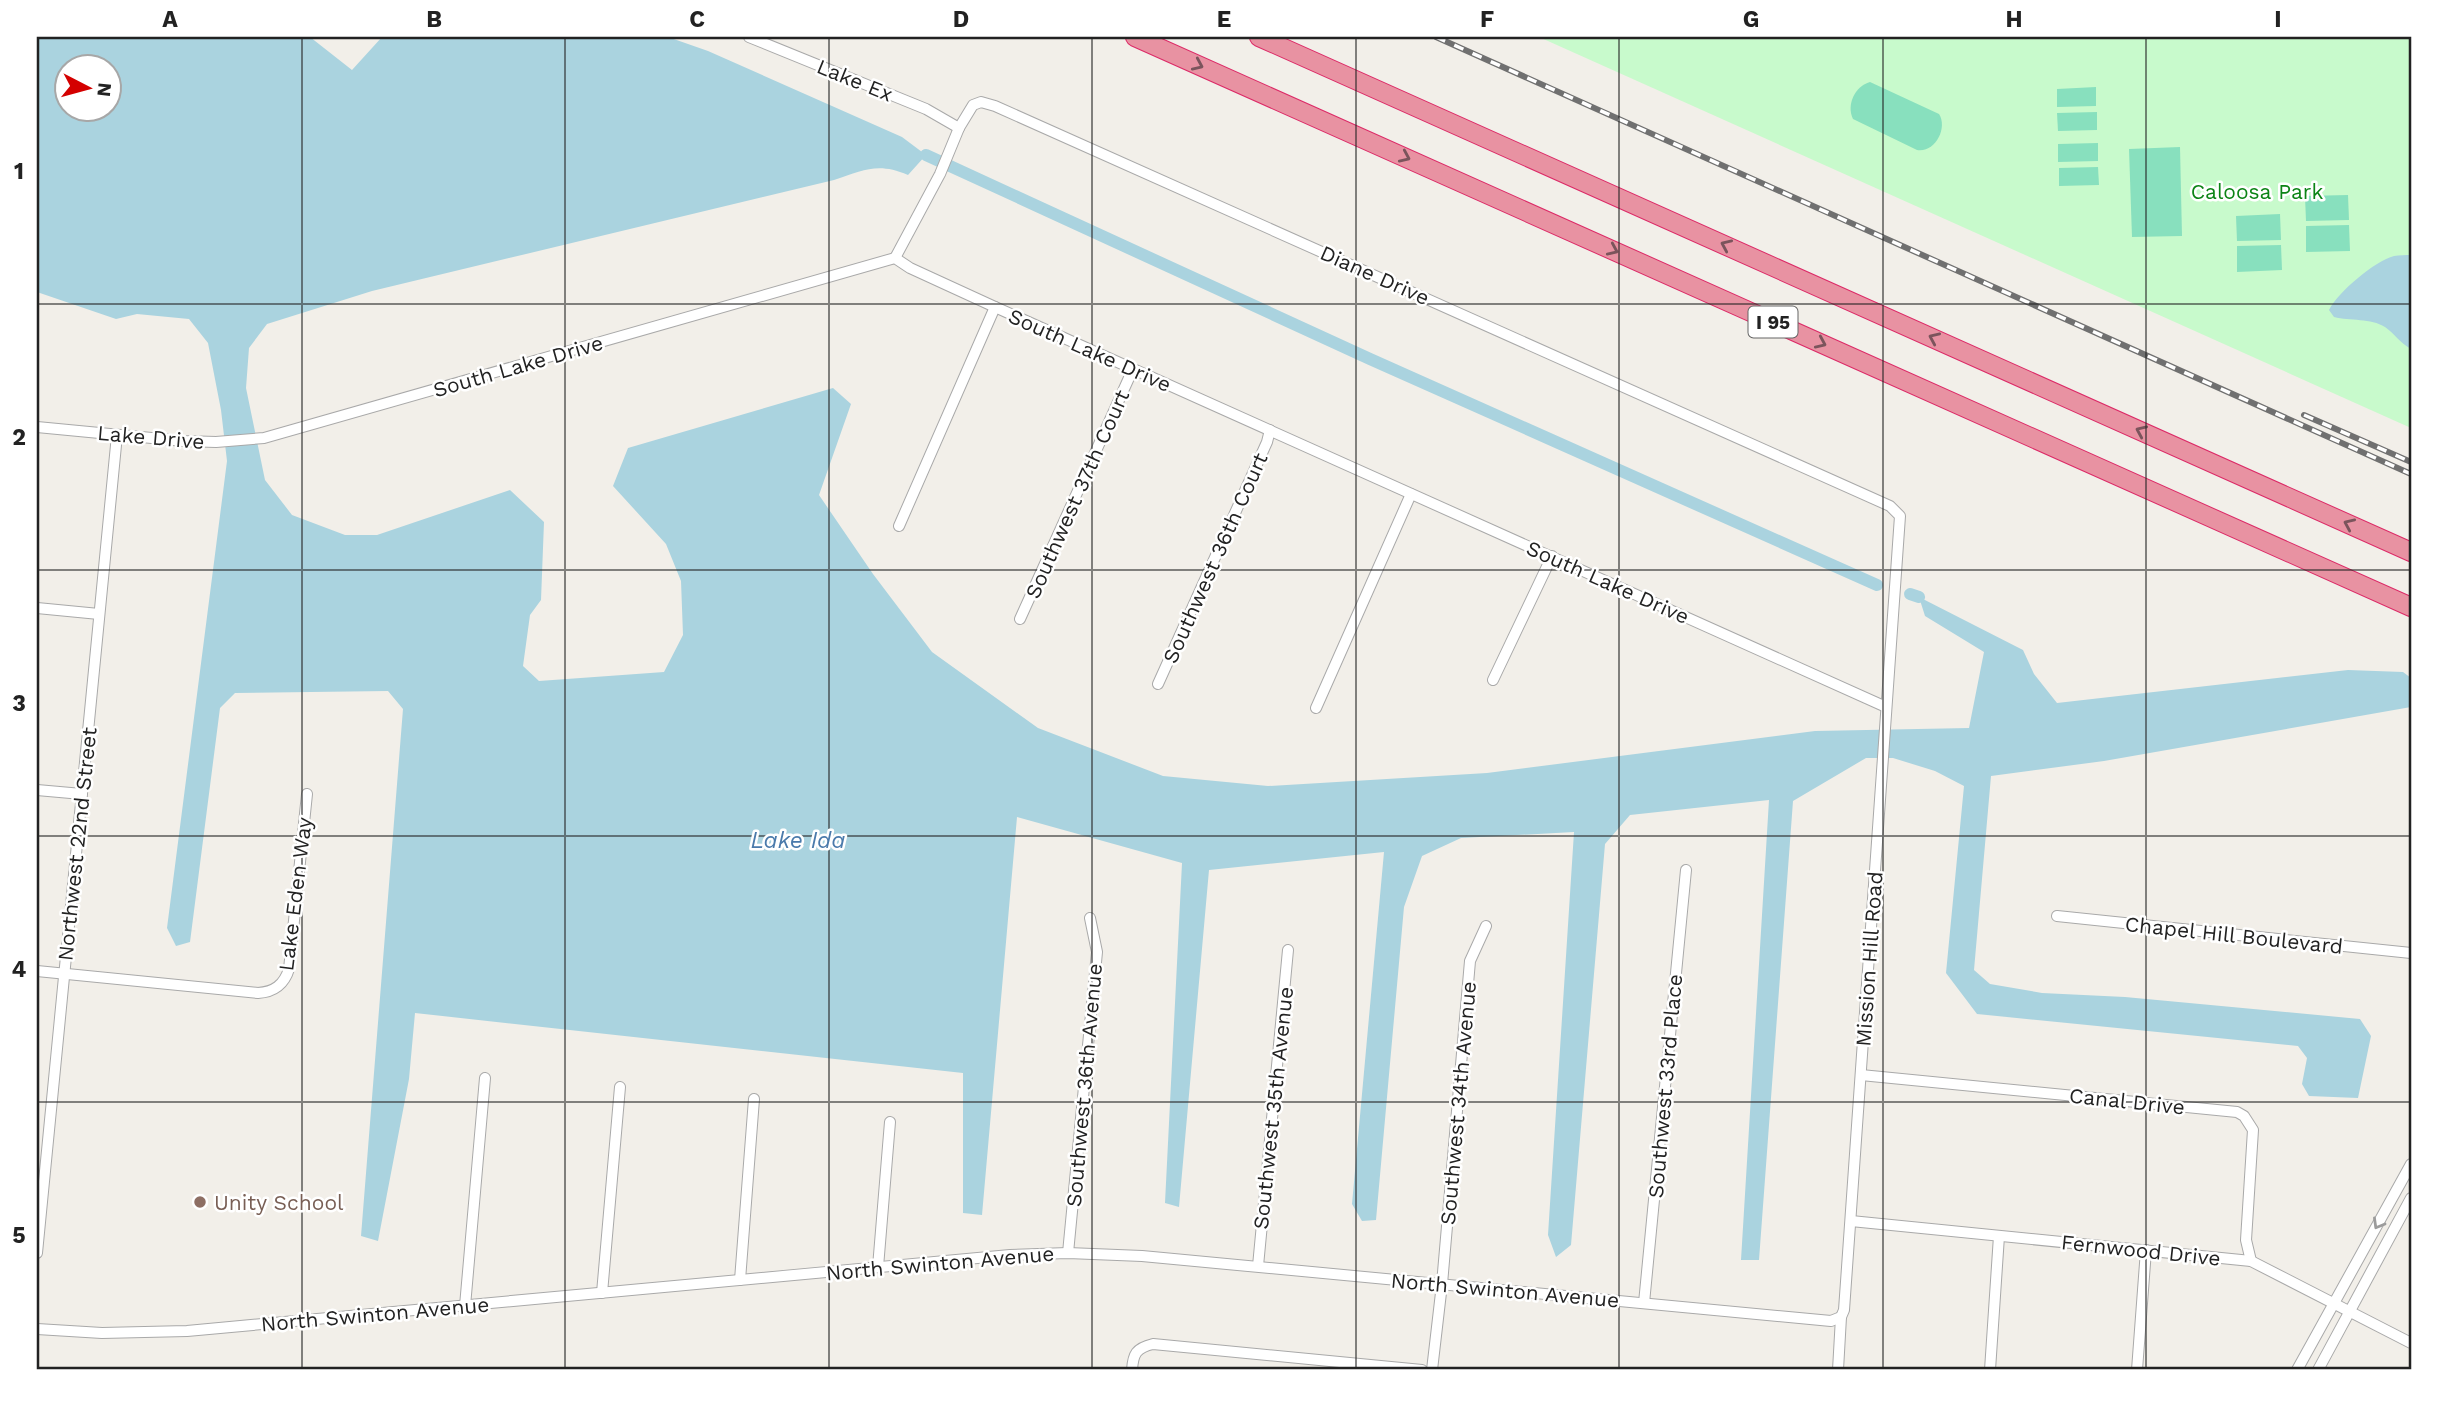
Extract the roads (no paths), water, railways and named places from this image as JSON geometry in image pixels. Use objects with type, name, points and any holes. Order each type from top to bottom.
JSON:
[{"type":"highway","name":"I 95","points":[[1135,37],[2411,607]]},
{"type":"highway","name":"I 95","points":[[1259,37],[2411,552]]},
{"type":"street","name":"Lake Ex","points":[[750,37],[926,109],[959,128]]},
{"type":"street","name":"Diane Drive","points":[[895,258],[973,105],[981,102],[995,106],[1890,506],[1899,516],[1898,548]]},
{"type":"street","name":"South Lake Drive","points":[[264,438],[895,258],[910,268],[995,307],[1886,707]]},
{"type":"street","points":[[899,526],[995,307]]},
{"type":"street","name":"Southwest 37th Court","points":[[1020,619],[1133,369]]},
{"type":"street","name":"Lake Drive","points":[[37,427],[183,441],[216,442],[264,438]]},
{"type":"street","name":"Southwest 36th Court","points":[[1158,684],[1267,442],[1269,430]]},
{"type":"street","name":"Northwest 22nd Street","points":[[37,1253],[42,1153],[64,974],[117,435]]},
{"type":"street","points":[[1316,708],[1411,494]]},
{"type":"street","name":"Mission Hill Road","points":[[1838,1370],[1851,1222],[1898,548]]},
{"type":"street","points":[[1493,680],[1552,556]]},
{"type":"street","points":[[37,608],[99,614]]},
{"type":"street","points":[[37,790],[82,794]]},
{"type":"street","name":"Lake Eden Way","points":[[64,974],[258,993],[275,989],[289,969],[307,794]]},
{"type":"street","name":"Southwest 33rd Place","points":[[1644,1303],[1686,870]]},
{"type":"street","name":"Chapel Hill Boulevard","points":[[2057,916],[2411,953]]},
{"type":"street","name":"Southwest 36th Avenue","points":[[1068,1253],[1097,952],[1090,918]]},
{"type":"street","name":"Southwest 34th Avenue","points":[[1432,1370],[1470,961],[1486,926]]},
{"type":"street","name":"Southwest 35th Avenue","points":[[1258,1266],[1288,950]]},
{"type":"street","points":[[37,971],[64,974]]},
{"type":"street","name":"Canal Drive","points":[[1861,1075],[2237,1112],[2244,1116],[2253,1130],[2246,1240],[2251,1261]]},
{"type":"street","points":[[465,1306],[485,1078]]},
{"type":"street","points":[[602,1293],[620,1087]]},
{"type":"street","points":[[740,1280],[754,1099]]},
{"type":"street","points":[[878,1267],[890,1122]]},
{"type":"street","points":[[2297,1370],[2333,1302],[2410,1172]]},
{"type":"street","points":[[2318,1370],[2348,1310],[2411,1198]]},
{"type":"street","name":"Fernwood Drive","points":[[1851,1222],[2251,1261],[2411,1343]]},
{"type":"street","points":[[1990,1370],[2000,1236]]},
{"type":"street","points":[[2137,1370],[2146,1250]]},
{"type":"street","name":"North Swinton Avenue","points":[[37,1329],[102,1333],[187,1331],[1010,1255],[1068,1253],[1142,1255],[1831,1321],[1841,1317]]},
{"type":"street","points":[[1132,1370],[1133,1354],[1142,1346],[1153,1344],[1422,1370]]},
{"type":"water","name":"Lake Ida","points":[[37,37],[310,37],[352,70],[382,37],[668,37],[708,51],[902,137],[926,155],[908,175],[888,169],[871,169],[372,291],[267,324],[249,348],[246,388],[265,480],[292,515],[345,535],[377,535],[510,490],[544,522],[541,600],[530,615],[523,666],[539,681],[664,672],[683,635],[681,581],[666,544],[613,486],[628,448],[833,388],[851,404],[819,495],[873,574],[932,652],[1038,728],[1163,776],[1268,786],[1487,773],[1815,731],[1969,728],[1984,652],[1925,616],[1919,597],[2023,650],[2034,674],[2057,703],[2348,670],[2403,672],[2411,678],[2411,707],[2104,761],[1991,776],[1974,970],[1990,984],[2042,993],[2125,997],[2360,1019],[2371,1036],[2358,1098],[2309,1096],[2302,1084],[2307,1058],[2298,1046],[1977,1014],[1946,973],[1964,786],[1935,771],[1893,758],[1866,758],[1793,801],[1759,1260],[1741,1260],[1769,800],[1630,815],[1605,844],[1571,1245],[1556,1257],[1548,1235],[1574,832],[1461,838],[1422,856],[1404,907],[1376,1220],[1362,1221],[1352,1204],[1384,852],[1209,870],[1179,1207],[1165,1203],[1182,863],[1017,817],[982,1215],[963,1213],[963,1073],[415,1013],[409,1079],[378,1241],[361,1236],[403,709],[388,691],[235,693],[220,708],[190,942],[176,946],[167,928],[227,461],[221,410],[208,343],[189,319],[137,314],[116,319],[37,292]]},
{"type":"water","points":[[2411,255],[2411,349],[2379,324],[2334,317],[2329,310],[2358,278],[2386,259]]},
{"type":"waterway","points":[[926,155],[1370,359],[1877,585]]},
{"type":"waterway","points":[[1910,594],[1919,597]]},
{"type":"railway","points":[[1436,37],[2411,474]]},
{"type":"railway","points":[[2304,415],[2411,462]]},
{"type":"place","name":"Unity School","points":[[200,1202]]},
{"type":"park label","name":"Caloosa Park","points":[[2257,191]]}]
